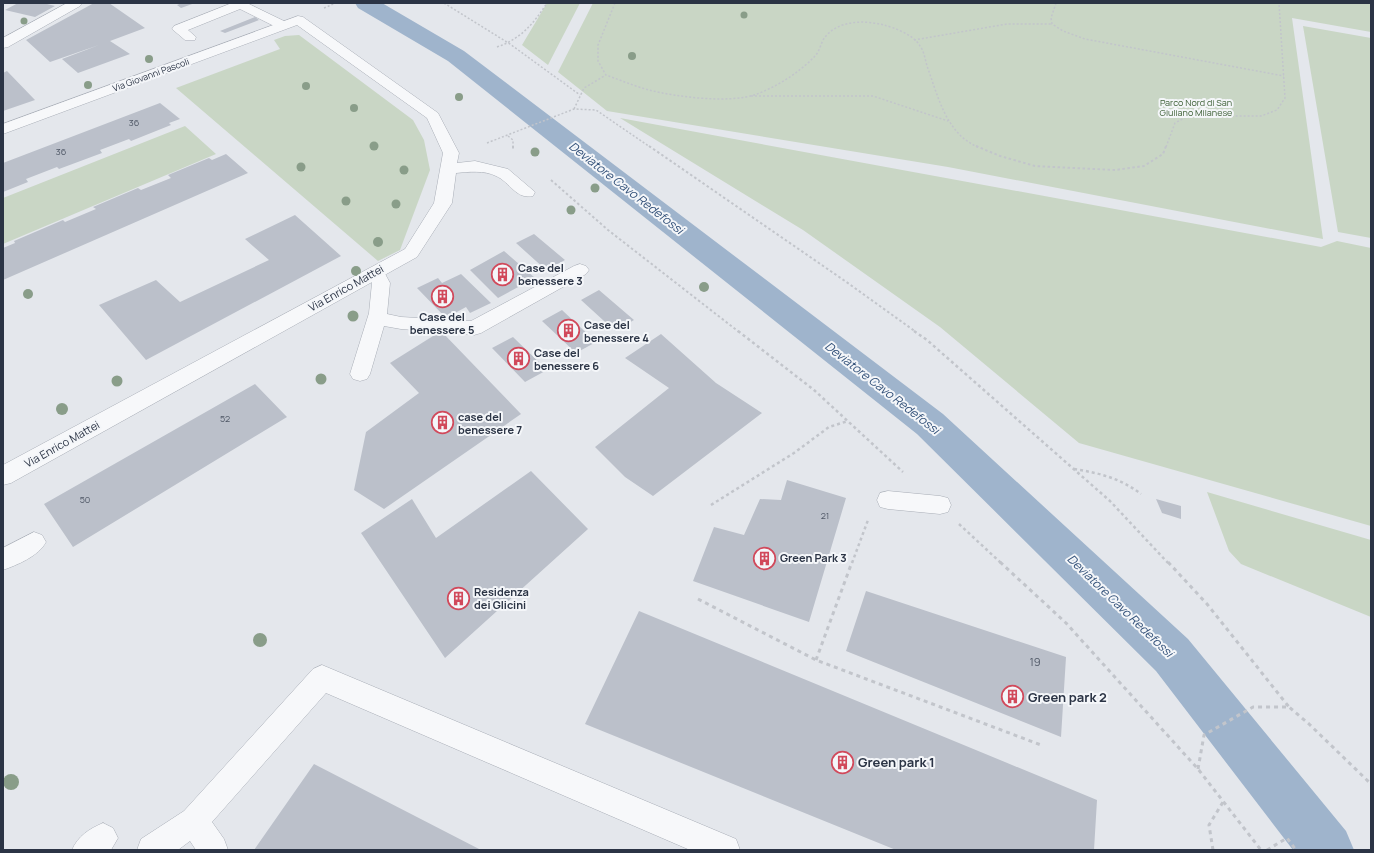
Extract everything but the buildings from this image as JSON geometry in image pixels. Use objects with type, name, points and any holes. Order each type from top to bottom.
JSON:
[{"type":"street","points":[[3,44],[76,3]]},
{"type":"street","name":"Via Giovanni Pascoli","points":[[3,129],[290,22]]},
{"type":"street","name":"Via Enrico Mattei","points":[[3,476],[411,253],[443,203],[451,152],[433,116],[290,22]]},
{"type":"street","points":[[449,169],[475,166],[502,172],[527,192]]},
{"type":"lane","points":[[190,37],[178,29],[240,4],[290,22]]},
{"type":"lane","points":[[376,318],[401,323],[474,328],[580,270]]},
{"type":"lane","points":[[360,374],[376,318],[381,283],[376,272]]},
{"type":"lane","points":[[888,500],[940,506]]},
{"type":"lane","points":[[3,560],[34,542]]},
{"type":"lane","points":[[152,850],[194,821],[322,678],[725,850]]},
{"type":"lane","points":[[194,821],[213,850]]},
{"type":"path","points":[[328,6],[336,3]]},
{"type":"path","points":[[444,3],[510,44],[580,95]]},
{"type":"path","points":[[497,48],[510,44],[522,36],[547,3]]},
{"type":"path","points":[[615,3],[598,44],[598,61],[606,75],[649,90],[694,97],[728,99],[756,94],[785,80],[816,55],[825,38],[840,26],[859,21],[884,25],[904,32],[920,45],[944,112],[954,130],[970,144],[1000,156],[1035,166],[1115,170],[1144,166],[1163,154],[1175,123],[1188,116],[1261,116],[1276,110],[1285,98],[1279,3]]},
{"type":"path","points":[[1052,24],[1051,18],[1056,3]]},
{"type":"path","points":[[914,40],[1008,24],[1052,24],[1063,31],[1084,39],[1284,76]]},
{"type":"path","points":[[574,109],[584,88],[606,75]]},
{"type":"path","points":[[745,96],[873,96],[891,100],[924,114],[949,121]]},
{"type":"path","points":[[516,133],[574,109],[596,110],[927,340],[1110,501],[1207,604],[1288,707],[1309,724],[1371,784]]},
{"type":"path","points":[[507,136],[513,140],[514,151],[517,154]]},
{"type":"path","points":[[550,178],[608,230],[814,390],[1066,623],[1198,769],[1261,850]]},
{"type":"path","points":[[712,505],[794,454],[829,427],[848,420]]},
{"type":"path","points":[[1073,469],[1109,475],[1128,483],[1141,494]]},
{"type":"path","points":[[816,660],[870,513],[888,500]]},
{"type":"path","points":[[698,599],[816,660],[1041,746]]},
{"type":"path","points":[[1198,769],[1204,735],[1254,707],[1288,707]]},
{"type":"path","points":[[1212,850],[1209,825],[1223,802]]},
{"type":"path","points":[[1267,850],[1287,838],[1296,850]]},
{"type":"green space","points":[[547,3],[580,3],[548,65],[522,45]]},
{"type":"green space","name":"Parco Nord di San Giuliano Milanese","points":[[593,3],[1371,3],[1371,32],[1292,18],[1323,239],[948,167],[607,111],[558,72]]},
{"type":"green space","points":[[1303,26],[1371,38],[1371,238],[1338,232]]},
{"type":"green space","points":[[299,35],[413,120],[424,140],[430,170],[400,250],[378,261],[176,88],[280,49],[274,40],[285,36]]},
{"type":"green space","points":[[620,118],[1321,247],[1337,241],[1371,248],[1371,526],[1079,443],[940,327],[803,230]]},
{"type":"green space","points":[[185,126],[216,154],[3,244],[3,198]]},
{"type":"green space","points":[[1207,492],[1371,540],[1371,617],[1241,564],[1229,551]]},
{"type":"waterway","name":"Deviatore Cavo Redefossi","points":[[366,3],[456,56],[930,424],[1172,655],[1327,850]]},
{"type":"place","name":"Case del benessere 3","points":[[502,274]]},
{"type":"place","name":"Case del benessere 5","points":[[442,297]]},
{"type":"place","name":"Case del benessere 4","points":[[569,331]]},
{"type":"place","name":"Case del benessere 6","points":[[519,359]]},
{"type":"place","name":"case del benessere 7","points":[[443,423]]},
{"type":"place","name":"Green Park 3","points":[[765,558]]},
{"type":"place","name":"Residenza dei Glicini","points":[[458,598]]},
{"type":"place","name":"Green park 2","points":[[1012,697]]},
{"type":"place","name":"Green park 1","points":[[842,762]]}]
